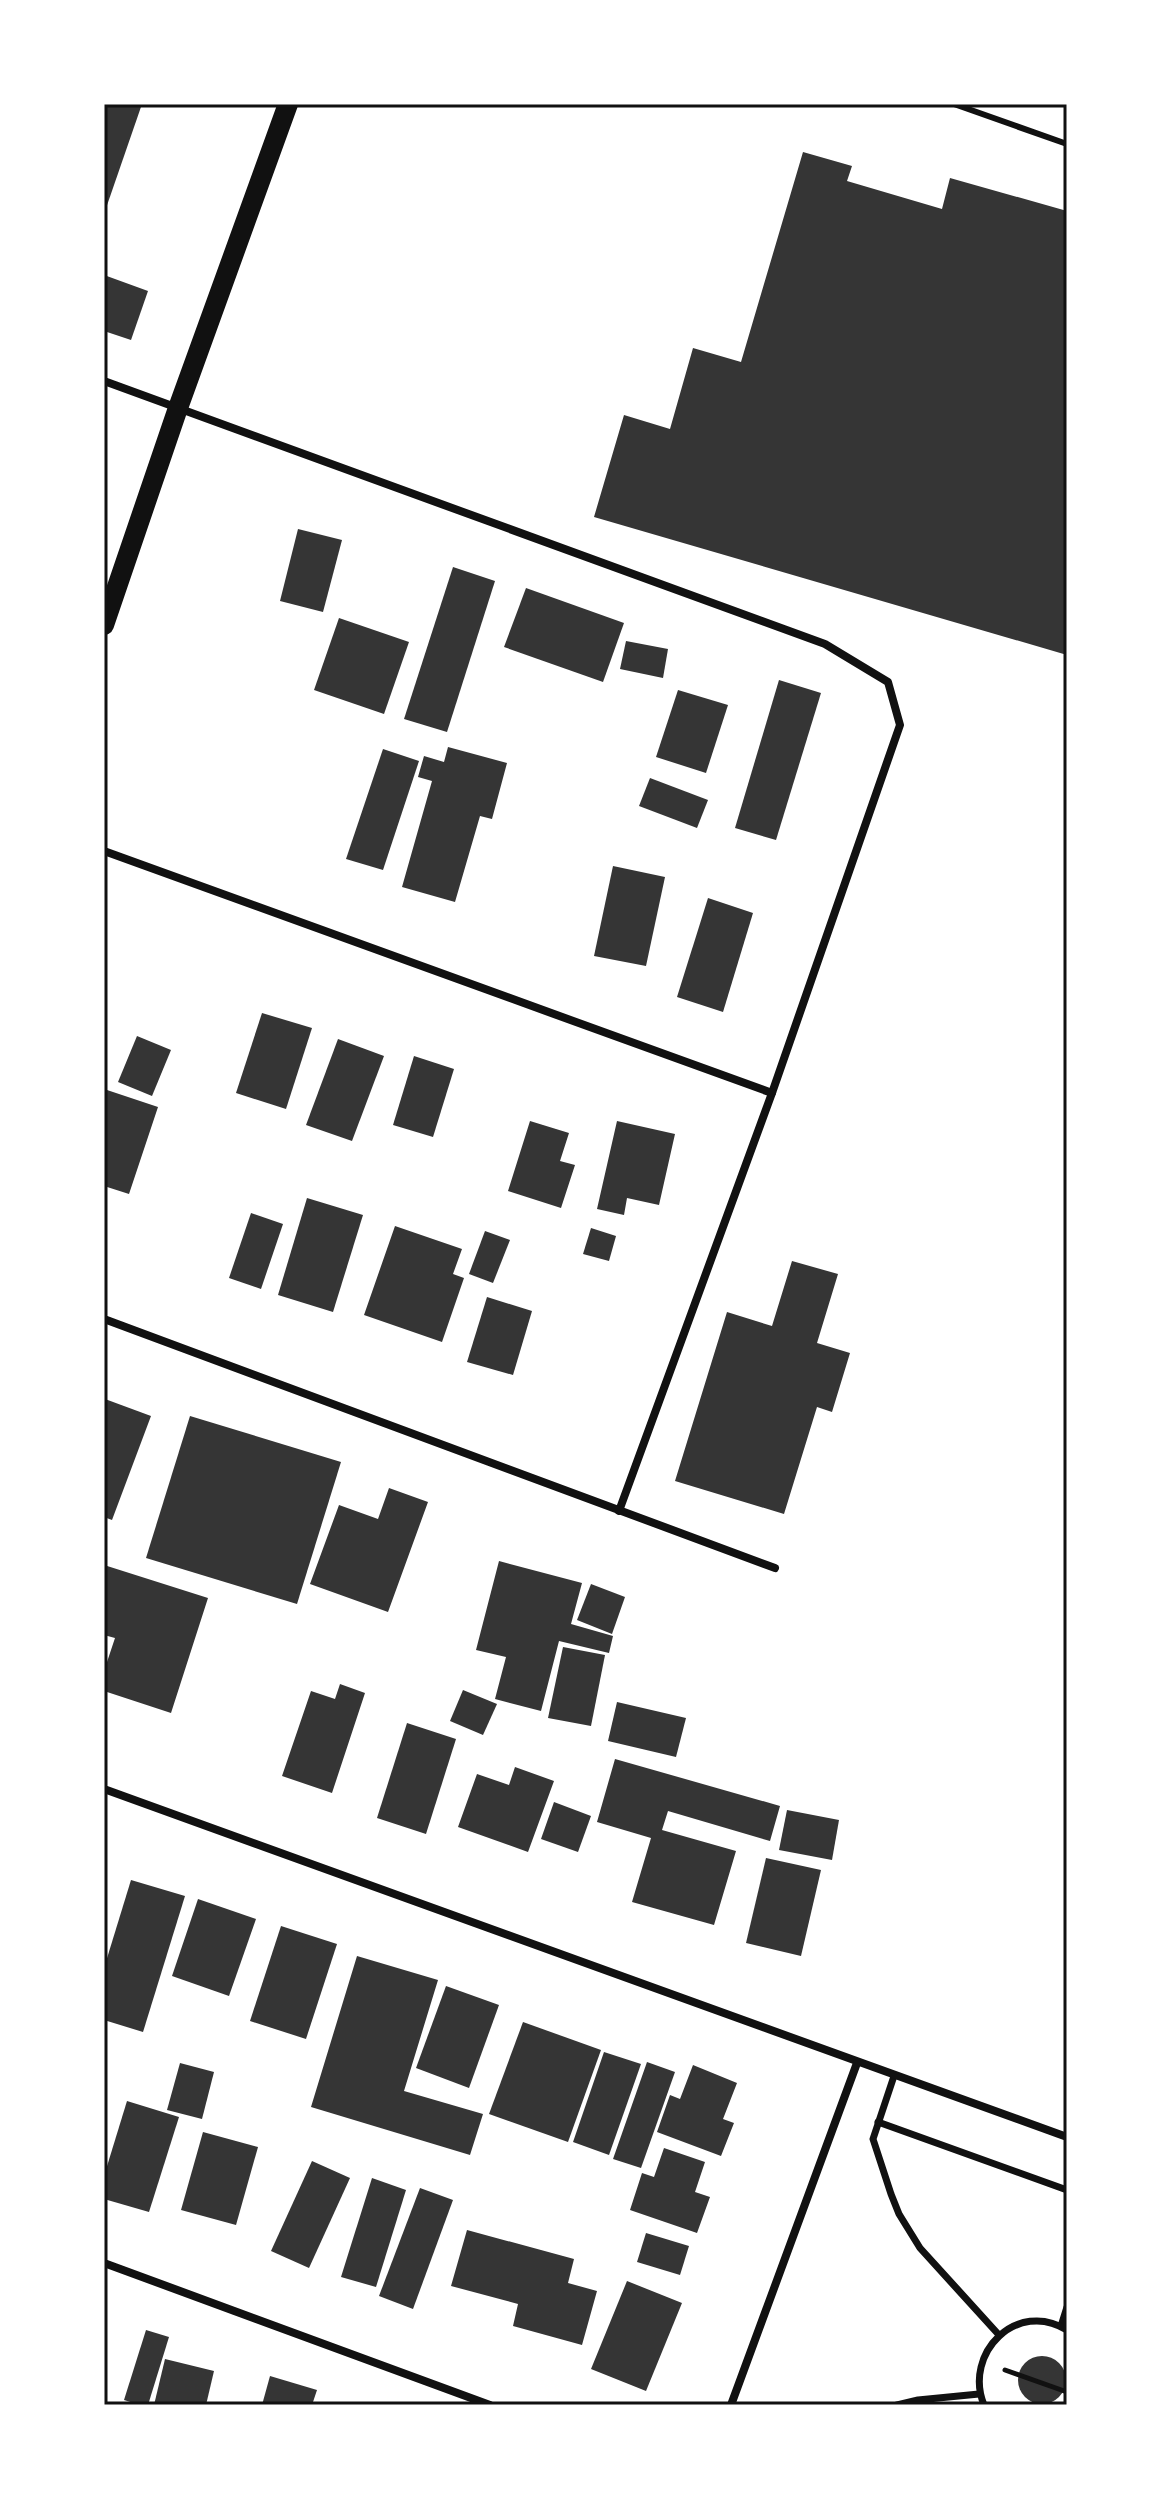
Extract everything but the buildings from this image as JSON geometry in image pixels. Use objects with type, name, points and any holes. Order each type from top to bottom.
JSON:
[{"type":"main road","points":[[104,625],[178,408],[288,104]]},
{"type":"street","points":[[104,381],[825,644],[888,682],[900,725],[772,1093],[619,1511]]},
{"type":"street","points":[[104,851],[772,1093]]},
{"type":"street","points":[[104,1319],[775,1568]]},
{"type":"street","points":[[104,1789],[1067,2137]]},
{"type":"street","points":[[731,2405],[857,2063]]},
{"type":"street","points":[[894,2076],[873,2139],[899,2214],[920,2248],[999,2335]]},
{"type":"street","points":[[878,2122],[1067,2190]]},
{"type":"street","points":[[104,2263],[490,2405]]},
{"type":"street","points":[[984,2405],[979,2394],[978,2378],[988,2347],[999,2335],[1029,2322],[1045,2321],[1064,2328],[1067,2307]]},
{"type":"street","points":[[897,2405],[979,2394]]},
{"type":"lane","points":[[954,104],[1067,144]]},
{"type":"path","points":[[981,2362],[1067,2392]]}]
